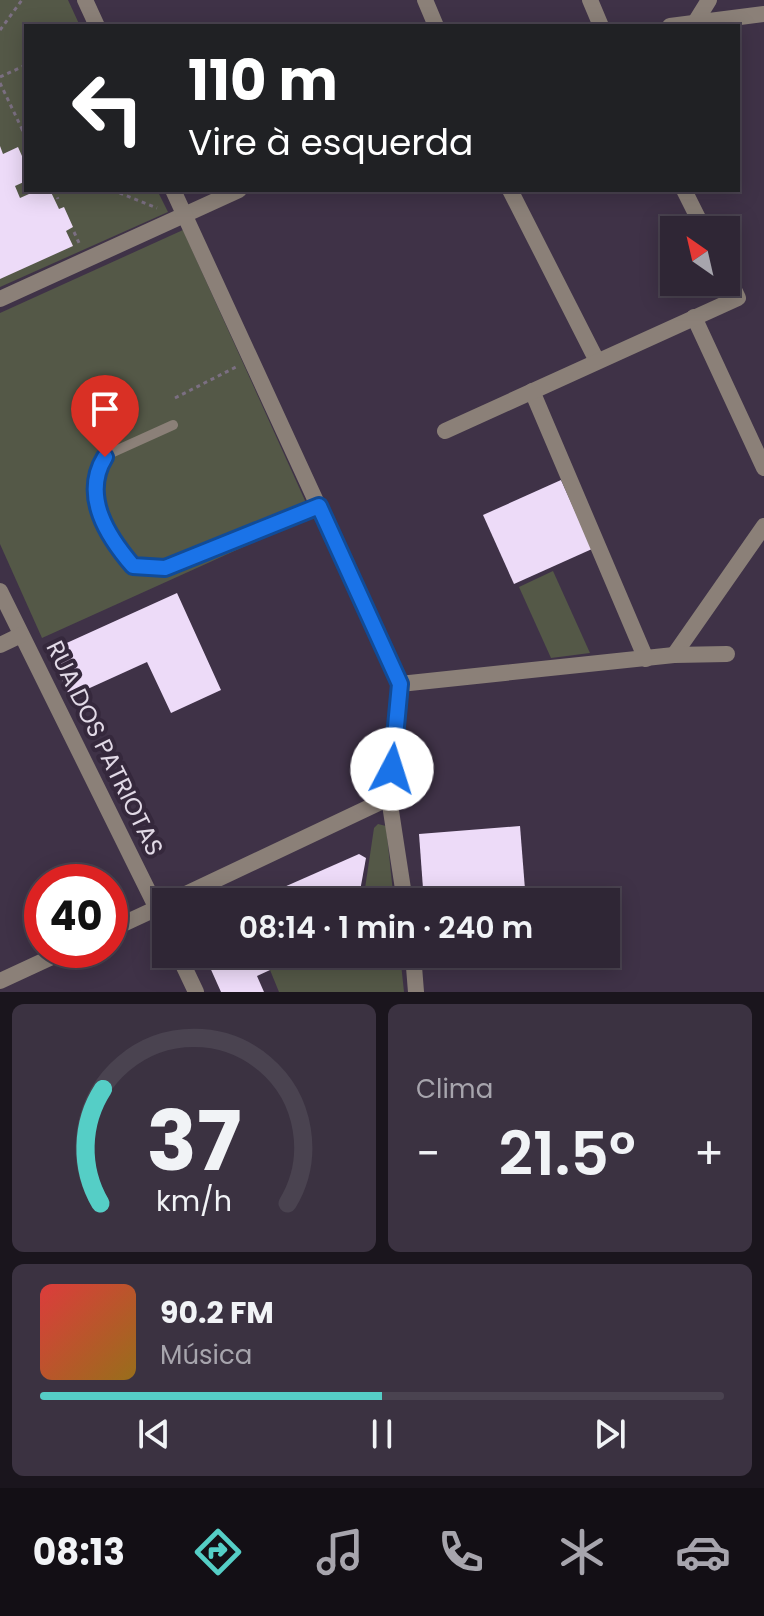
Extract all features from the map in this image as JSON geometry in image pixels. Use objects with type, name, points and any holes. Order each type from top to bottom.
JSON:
[{"type":"street","points":[[85,0],[96,24]]},
{"type":"street","points":[[425,0],[435,24]]},
{"type":"street","points":[[590,0],[600,24]]},
{"type":"street","points":[[696,21],[709,0]]},
{"type":"street","points":[[680,24],[764,14]]},
{"type":"street","points":[[173,192],[176,213],[252,359],[400,684],[389,798],[403,888]]},
{"type":"street","points":[[0,299],[176,213],[234,192]]},
{"type":"street","points":[[511,192],[597,361]]},
{"type":"street","points":[[685,192],[697,216]]},
{"type":"street","points":[[445,431],[737,296]]},
{"type":"street","points":[[694,317],[764,468]]},
{"type":"street","points":[[532,391],[646,659]]},
{"type":"street","points":[[674,655],[764,526]]},
{"type":"street","name":"RUA DOS PATRIOTAS","points":[[0,591],[155,888]]},
{"type":"street","points":[[0,645],[21,635]]},
{"type":"street","points":[[400,684],[674,655],[727,654]]},
{"type":"street","points":[[198,888],[389,798]]},
{"type":"street","points":[[128,921],[152,910]]},
{"type":"street","points":[[0,981],[28,968]]},
{"type":"street","points":[[185,968],[196,992]]},
{"type":"street","points":[[414,968],[416,992]]},
{"type":"lane","points":[[173,425],[111,453],[100,467],[96,503],[103,525],[133,566],[165,568],[319,506]]},
{"type":"path","points":[[0,30],[22,0]]},
{"type":"path","points":[[0,77],[24,66]]},
{"type":"path","points":[[0,83],[24,128]]},
{"type":"path","points":[[55,192],[58,199]]},
{"type":"path","points":[[118,192],[176,213]]},
{"type":"path","points":[[175,398],[252,359]]},
{"type":"green space","points":[[0,0],[68,0],[79,24],[24,24],[24,192],[158,192],[168,212],[0,287]]},
{"type":"green space","points":[[183,230],[312,516],[42,638],[0,544],[0,313]]},
{"type":"green space","points":[[553,571],[590,653],[551,658],[519,587]]},
{"type":"green space","points":[[378,824],[386,826],[393,888],[365,888],[374,828]]},
{"type":"green space","points":[[401,968],[404,992],[279,992],[270,970]]},
{"type":"building","points":[[0,146],[3,154],[18,147],[24,160],[24,182],[15,186],[20,198],[34,192],[51,192],[59,209],[64,207],[73,227],[66,231],[73,246],[0,279]]},
{"type":"building","points":[[561,480],[592,549],[514,584],[483,515]]},
{"type":"building","points":[[177,593],[221,690],[171,713],[147,662],[70,697],[49,651]]},
{"type":"building","points":[[520,826],[525,888],[423,888],[419,834]]},
{"type":"building","points":[[359,854],[366,858],[361,888],[282,888]]},
{"type":"building","points":[[210,968],[274,968],[257,976],[264,992],[221,992]]},
{"type":"route","points":[[105,457],[100,467],[96,503],[103,525],[133,566],[148,570],[165,568],[203,554],[319,506],[400,684],[392,769]]}]
